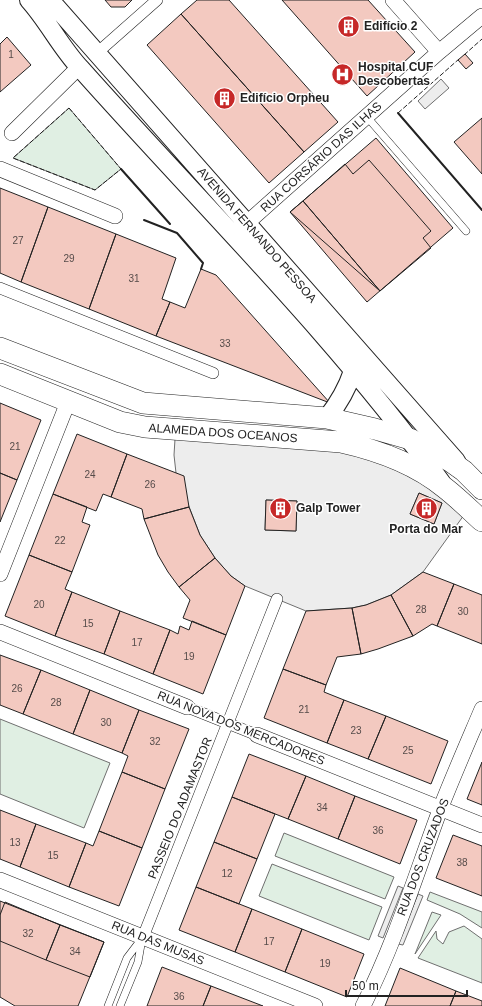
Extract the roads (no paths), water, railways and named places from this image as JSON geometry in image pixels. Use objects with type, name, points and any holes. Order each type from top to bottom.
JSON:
[{"type":"main road","name":"ALAMEDA DOS OCEANOS","points":[[0,348],[143,403],[327,418],[410,439],[464,471],[482,489]]},
{"type":"main road","name":"ALAMEDA DOS OCEANOS","points":[[0,374],[120,422],[145,427],[341,442],[371,449],[395,459],[445,487],[482,521]]},
{"type":"street","name":"AVENIDA FERNANDO PESSOA","points":[[29,0],[79,67],[232,235],[353,371],[410,439]]},
{"type":"street","name":"AVENIDA FERNANDO PESSOA","points":[[50,0],[464,471]]},
{"type":"street","points":[[97,53],[157,0]]},
{"type":"street","points":[[393,0],[439,52]]},
{"type":"street","name":"RUA CORSÁRIO DAS ILHAS","points":[[232,235],[439,52],[482,16]]},
{"type":"street","points":[[12,133],[79,67]]},
{"type":"street","points":[[0,169],[115,216]]},
{"type":"street","points":[[0,288],[214,373]]},
{"type":"street","points":[[327,418],[341,399],[353,371]]},
{"type":"street","points":[[0,574],[68,402]]},
{"type":"street","points":[[395,459],[410,439],[418,420]]},
{"type":"street","name":"ALAMEDA DOS OCEANOS","points":[[410,439],[445,487]]},
{"type":"street","name":"PASSEIO DO ADAMASTOR","points":[[143,937],[277,599]]},
{"type":"street","name":"RUA NOVA DOS MERCADORES","points":[[0,632],[482,825]]},
{"type":"street","name":"RUA DOS CRUZADOS","points":[[363,1006],[431,840],[441,808],[482,709]]},
{"type":"street","name":"RUA DAS MUSAS","points":[[0,880],[316,1006]]},
{"type":"lane","points":[[367,117],[466,231]]},
{"type":"lane","points":[[108,1006],[127,958],[143,937]]},
{"type":"lane","points":[[120,1006],[138,962],[143,937]]},
{"type":"place","name":"Edifício 2","points":[[348,26]]},
{"type":"place","name":"Hospital CUF Descobertas","points":[[343,74]]},
{"type":"place","name":"Edifício Orpheu","points":[[225,98]]},
{"type":"place","name":"Galp Tower","points":[[281,508]]},
{"type":"place","name":"Porta do Mar","points":[[426,508]]}]
